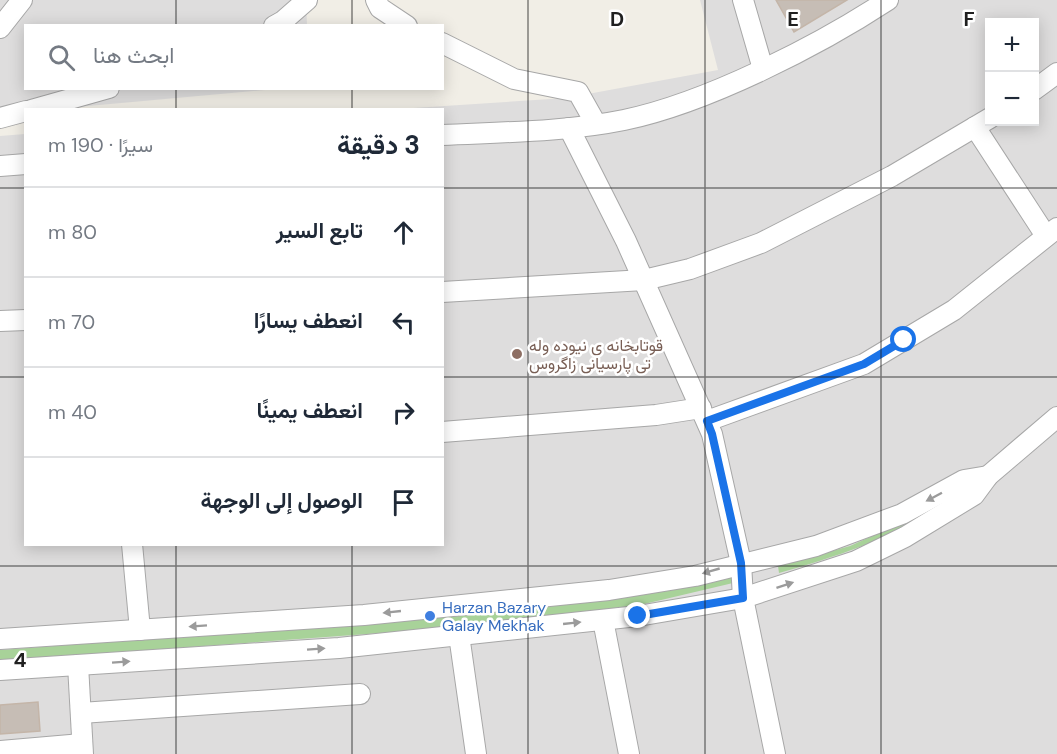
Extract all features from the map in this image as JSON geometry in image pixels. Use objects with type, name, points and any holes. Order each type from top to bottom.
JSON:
[{"type":"street","points":[[0,28],[22,0]]},
{"type":"street","points":[[278,24],[307,0]]},
{"type":"street","points":[[376,0],[380,8],[404,24]]},
{"type":"street","points":[[743,0],[762,69]]},
{"type":"street","points":[[444,135],[569,128],[625,120],[684,102],[762,69],[862,17],[888,0]]},
{"type":"street","points":[[444,44],[514,79],[578,92],[596,124]]},
{"type":"street","points":[[1039,87],[1057,73]]},
{"type":"street","points":[[38,108],[102,90]]},
{"type":"street","points":[[0,118],[24,112]]},
{"type":"street","points":[[444,292],[644,280],[690,269],[761,243],[892,176],[982,123],[1052,232],[954,310],[864,364],[704,415],[656,415],[444,432]]},
{"type":"street","points":[[569,128],[644,280],[712,434],[741,563],[743,598],[775,754]]},
{"type":"street","points":[[0,166],[24,164]]},
{"type":"street","points":[[0,321],[24,320]]},
{"type":"street","points":[[0,670],[339,648],[603,620],[743,598],[836,569],[881,550],[974,495],[988,476],[1057,417]]},
{"type":"street","points":[[0,639],[364,615],[537,598],[695,576],[816,546],[875,526],[964,480],[988,476]]},
{"type":"street","points":[[132,546],[141,630]]},
{"type":"street","points":[[603,620],[629,754]]},
{"type":"street","points":[[459,635],[476,754]]},
{"type":"street","points":[[0,751],[82,749],[78,665]]},
{"type":"street","points":[[81,713],[360,694]]},
{"type":"shaded area","points":[[0,0],[306,0],[307,24],[24,24],[24,90],[265,90],[66,108],[24,108],[24,112],[0,114]]},
{"type":"shaded area","points":[[700,0],[1057,0],[1057,754],[0,754],[0,136],[24,134],[24,546],[444,546],[444,108],[413,108],[566,98],[718,70]]},
{"type":"green space","points":[[948,502],[908,525],[866,544],[779,573],[778,566],[850,546]]},
{"type":"green space","points":[[735,573],[733,583],[640,605],[436,629],[0,661],[0,650],[460,616],[639,595]]},
{"type":"building","points":[[776,0],[847,0],[794,32]]},
{"type":"building","points":[[38,702],[40,731],[0,734],[0,705]]},
{"type":"place","name":"قوتابخانه ی نیوده وله تی پارسیانی زاگروس","points":[[517,354]]},
{"type":"place","name":"Harzan Bazary Galay Mekhak","points":[[430,616]]},
{"type":"route","points":[[638,616],[743,598],[741,563],[712,434],[707,421],[864,364],[904,340]]}]
